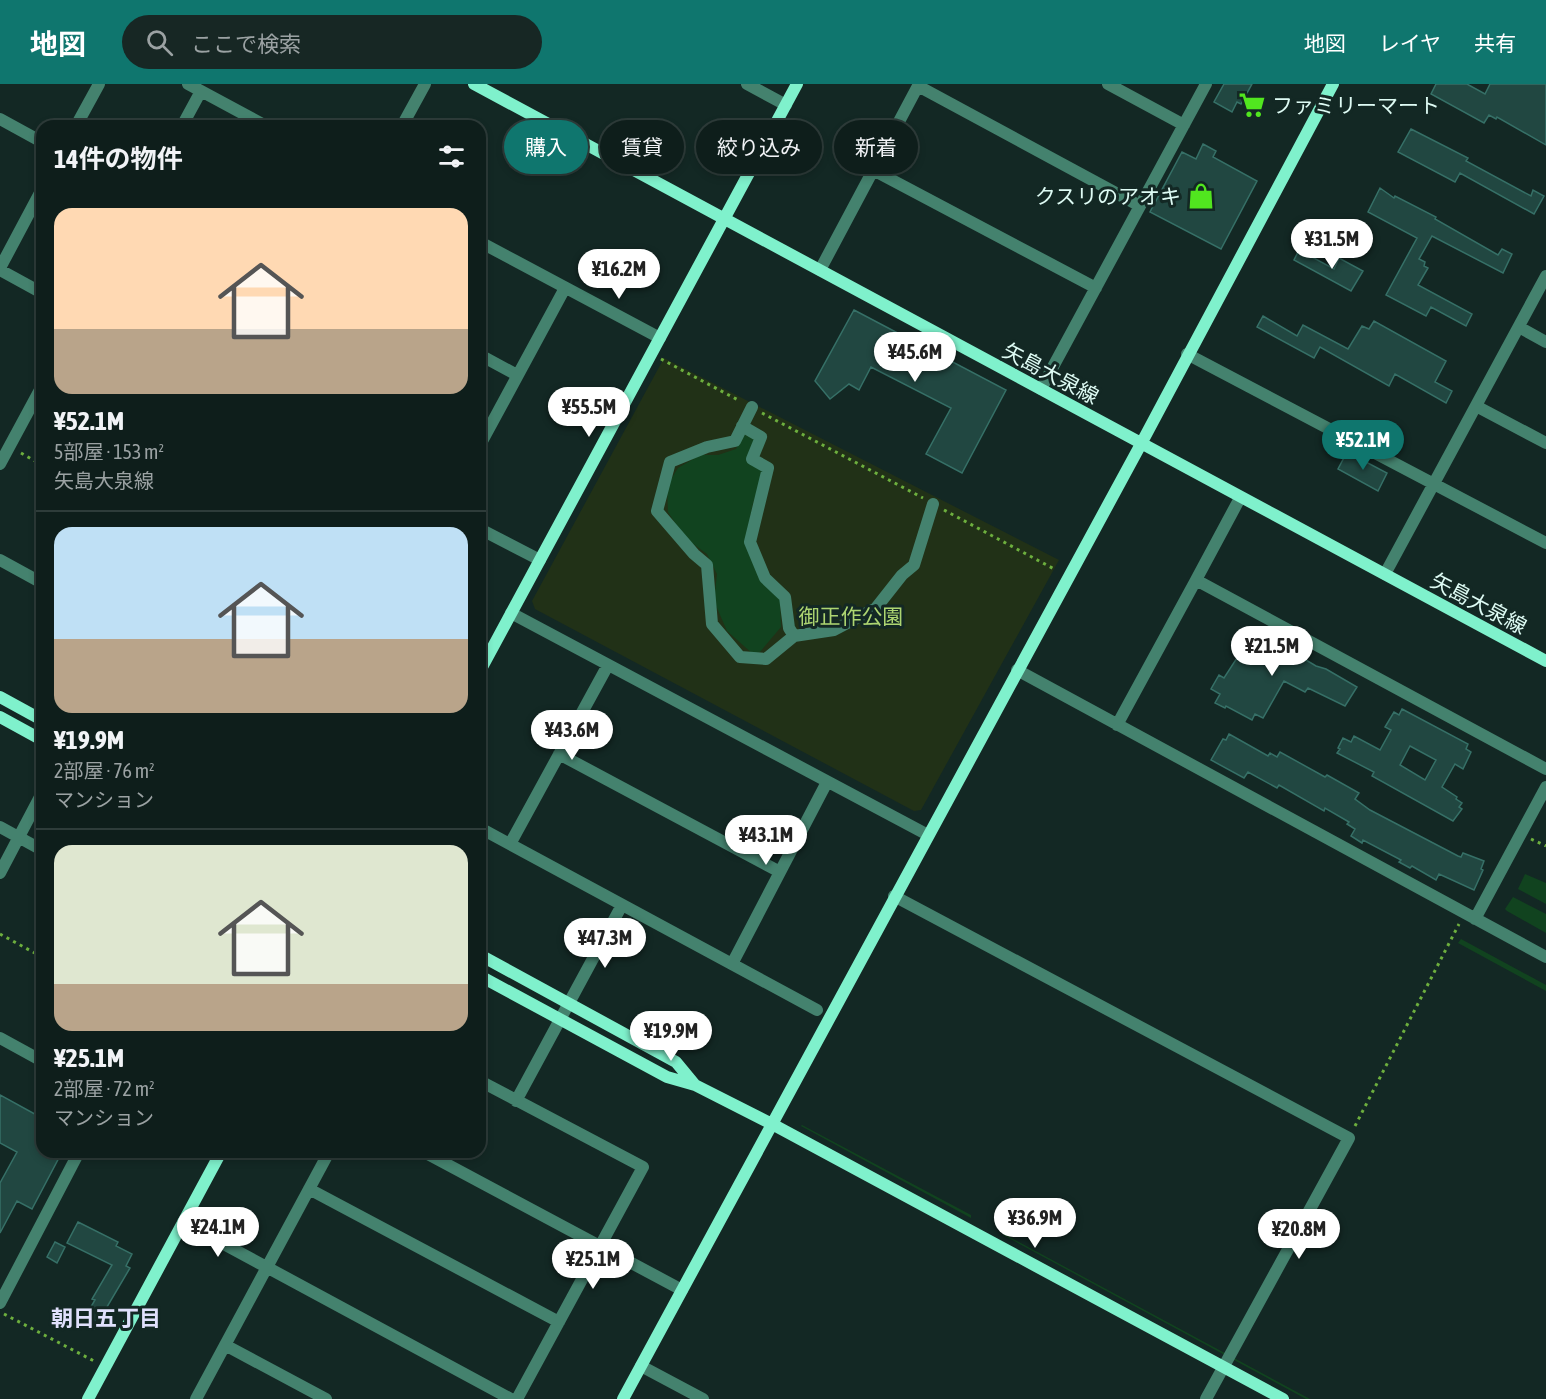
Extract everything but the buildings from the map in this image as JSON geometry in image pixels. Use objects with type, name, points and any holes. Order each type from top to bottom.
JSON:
[{"type":"street","points":[[79,120],[99,84]]},
{"type":"street","points":[[188,84],[255,120]]},
{"type":"street","points":[[405,120],[425,84]]},
{"type":"street","name":"矢島大泉線","points":[[474,84],[1546,661]]},
{"type":"street","points":[[747,84],[786,105]]},
{"type":"street","points":[[486,660],[797,84]]},
{"type":"street","points":[[1108,84],[1184,125]]},
{"type":"street","points":[[1041,389],[1206,84]]},
{"type":"street","points":[[623,1399],[1141,444],[1333,84]]},
{"type":"street","points":[[899,120],[918,85],[1140,206]]},
{"type":"street","points":[[185,120],[201,91]]},
{"type":"street","points":[[0,118],[36,139]]},
{"type":"street","points":[[820,270],[871,174]]},
{"type":"street","points":[[881,174],[1096,288]]},
{"type":"street","points":[[36,200],[0,269],[36,290]]},
{"type":"street","points":[[486,245],[660,338]]},
{"type":"street","points":[[1385,574],[1546,276]]},
{"type":"street","points":[[486,434],[565,288]]},
{"type":"street","points":[[1519,327],[1546,342]]},
{"type":"street","points":[[1187,354],[1546,543]]},
{"type":"street","points":[[486,358],[518,375]]},
{"type":"street","points":[[0,464],[36,397]]},
{"type":"street","points":[[1476,405],[1546,443]]},
{"type":"street","points":[[752,407],[735,441],[707,447],[670,462],[657,511],[694,554],[707,565],[712,624],[740,657],[766,659],[794,636],[834,630],[876,609],[902,575],[914,565],[933,504]]},
{"type":"street","points":[[742,426],[761,437],[752,459],[768,468],[750,542],[765,578],[785,597],[789,628],[794,636]]},
{"type":"street","points":[[1117,724],[1240,498]]},
{"type":"street","points":[[486,532],[540,561]]},
{"type":"street","points":[[0,560],[36,580]]},
{"type":"street","points":[[1196,580],[1546,769]]},
{"type":"street","points":[[511,613],[928,835]]},
{"type":"street","points":[[510,844],[608,665]]},
{"type":"street","points":[[1017,670],[1546,957]]},
{"type":"street","points":[[0,697],[36,717]]},
{"type":"street","points":[[0,717],[36,737]]},
{"type":"street","points":[[558,754],[780,872]]},
{"type":"street","points":[[732,964],[827,782]]},
{"type":"street","points":[[1470,917],[1546,787]]},
{"type":"street","points":[[0,873],[36,805]]},
{"type":"street","points":[[0,827],[36,847]]},
{"type":"street","points":[[486,831],[817,1010]]},
{"type":"street","points":[[894,896],[1349,1138],[1206,1399]]},
{"type":"street","points":[[516,1101],[622,905]]},
{"type":"street","points":[[486,958],[676,1062],[695,1085]]},
{"type":"street","points":[[486,979],[667,1077],[695,1085],[771,1124],[1284,1399]]},
{"type":"street","points":[[0,1038],[36,1058]]},
{"type":"street","points":[[486,1084],[643,1167],[517,1399]]},
{"type":"street","points":[[0,1303],[76,1158]]},
{"type":"street","points":[[88,1399],[183,1222],[215,1158]]},
{"type":"street","points":[[196,1399],[326,1158]]},
{"type":"street","points":[[435,1158],[682,1290]]},
{"type":"street","points":[[309,1188],[558,1322]]},
{"type":"street","points":[[183,1222],[511,1399]]},
{"type":"street","points":[[225,1345],[326,1399]]},
{"type":"street","points":[[641,1366],[703,1399]]},
{"type":"path","points":[[651,354],[1056,570]]},
{"type":"path","points":[[9,447],[36,462]]},
{"type":"path","points":[[1529,838],[1546,846]]},
{"type":"path","points":[[1349,1138],[1470,917]]},
{"type":"path","points":[[0,934],[36,954]]},
{"type":"path","points":[[0,1311],[104,1367]]},
{"type":"green space","name":"御正作公園","points":[[664,358],[1059,560],[921,810],[914,811],[535,609],[532,601]]},
{"type":"shaded area","points":[[743,434],[757,441],[749,459],[765,470],[753,503],[745,542],[780,600],[781,627],[760,652],[753,654],[727,631],[714,601],[717,574],[707,554],[685,538],[668,512],[667,486],[678,468],[700,455],[718,455],[736,449]]},
{"type":"shaded area","points":[[1525,874],[1546,883],[1546,904],[1518,889]]},
{"type":"shaded area","points":[[1513,897],[1546,914],[1546,933],[1505,909]]},
{"type":"shaded area","points":[[1461,939],[1546,985],[1546,991],[1458,943]]},
{"type":"shaded area","points":[[801,1126],[971,1215],[971,1218]]},
{"type":"shaded area","points":[[1004,1234],[1310,1399],[1306,1399]]},
{"type":"place","name":"ファミリーマート","points":[[1252,105]]},
{"type":"place","name":"クスリのアオキ","points":[[1201,196]]},
{"type":"district","name":"朝日五丁目","points":[[106,1318]]}]
